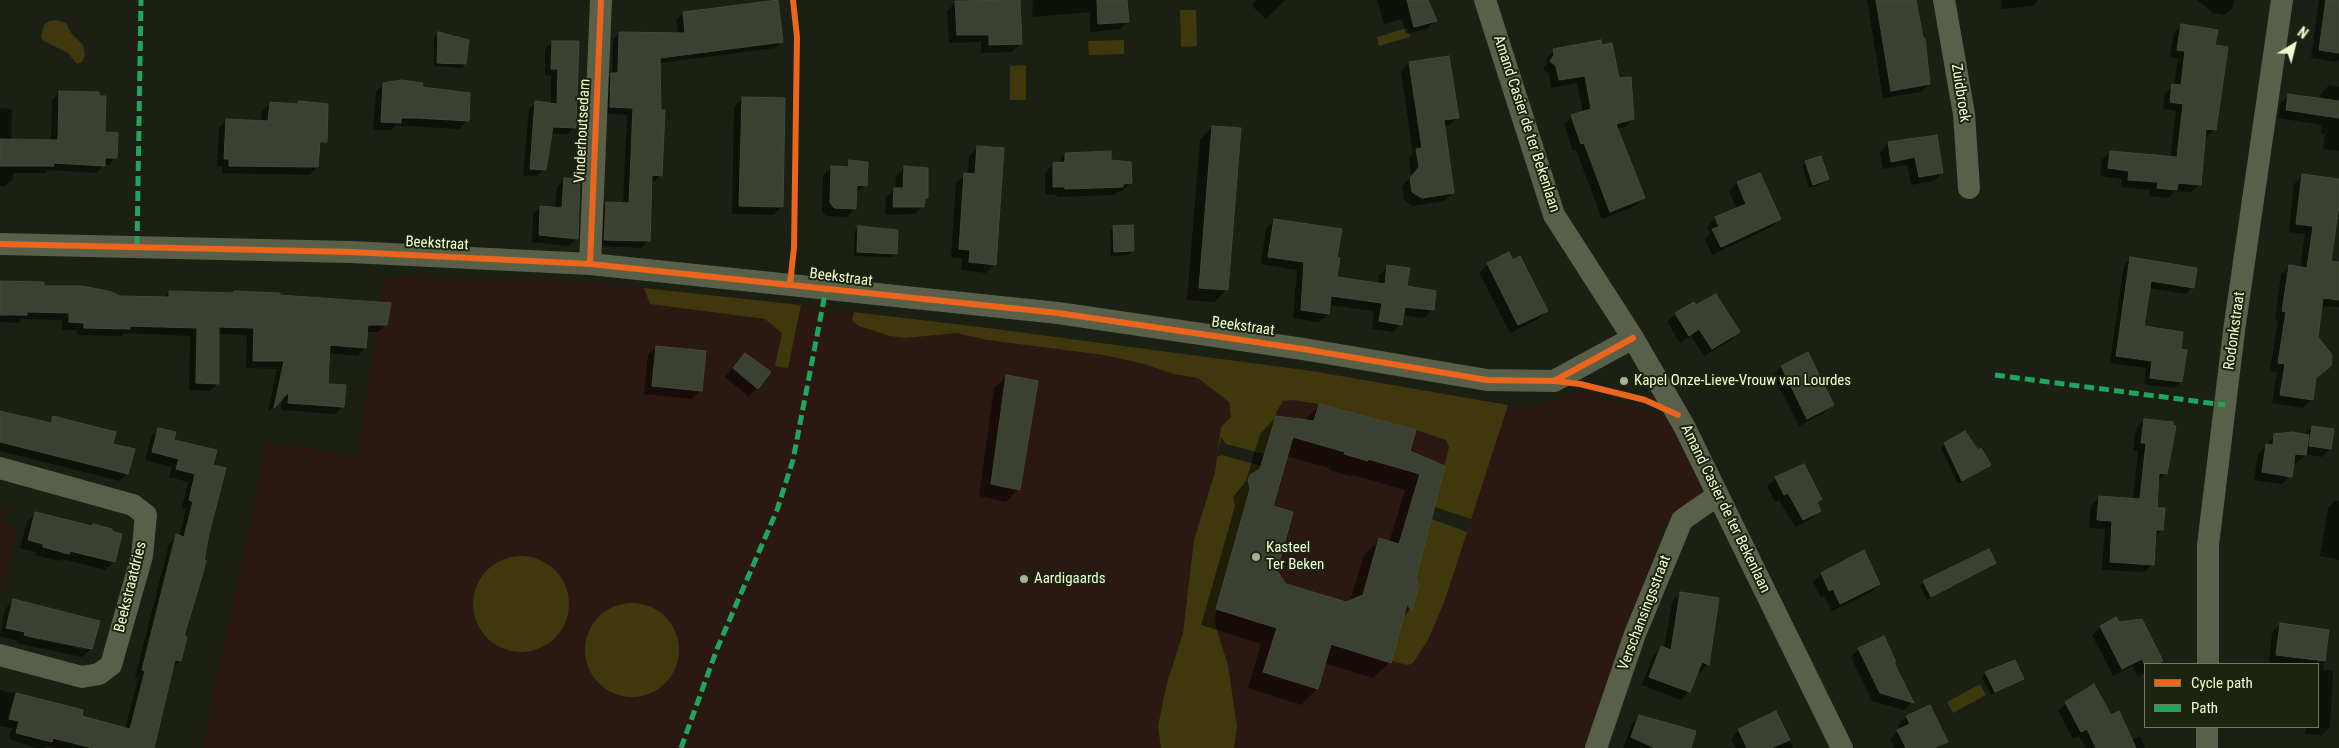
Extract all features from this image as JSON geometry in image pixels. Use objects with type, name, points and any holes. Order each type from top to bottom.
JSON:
[{"type":"street","name":"Vinderhoutsedam","points":[[590,264],[601,0]]},
{"type":"street","name":"Amand Casier de ter Bekenlaan","points":[[1485,0],[1554,215],[1633,338],[1684,426],[1842,748]]},
{"type":"street","name":"Zuidbroek","points":[[1944,0],[1964,114],[1969,188]]},
{"type":"street","name":"Rodonkstraat","points":[[2208,663],[2208,545],[2234,332],[2282,0]]},
{"type":"street","name":"Beekstraat","points":[[0,244],[351,252],[590,264],[1058,313],[1303,349],[1487,380],[1554,381],[1633,338]]},
{"type":"street","name":"Beekstraatdries","points":[[0,468],[133,505],[146,515],[142,556],[111,665],[99,674],[82,677],[0,655]]},
{"type":"street","name":"Verschansingsstraat","points":[[1596,748],[1635,634],[1682,520],[1718,496]]},
{"type":"street","points":[[2207,748],[2208,728]]},
{"type":"shaded area","points":[[1180,10],[1196,10],[1197,46],[1181,47]]},
{"type":"shaded area","points":[[55,20],[66,23],[71,33],[83,45],[85,55],[82,62],[77,64],[68,53],[42,40],[44,25],[49,21]]},
{"type":"shaded area","points":[[1407,28],[1410,37],[1379,46],[1377,37]]},
{"type":"shaded area","points":[[1124,40],[1124,54],[1089,55],[1088,41]]},
{"type":"shaded area","points":[[1026,65],[1026,100],[1010,100],[1010,66]]},
{"type":"shaded area","points":[[385,276],[589,282],[815,306],[1312,371],[1528,408],[1580,391],[1662,415],[1684,440],[1710,491],[1678,512],[1662,529],[1586,748],[202,748],[267,442],[357,456]]},
{"type":"shaded area","points":[[644,288],[801,305],[788,368],[775,366],[782,333],[765,319],[650,304]]},
{"type":"shaded area","points":[[854,312],[1312,371],[1508,405],[1445,600],[1429,638],[1413,663],[1408,665],[1391,661],[1407,604],[1412,610],[1419,585],[1416,578],[1449,447],[1446,440],[1319,404],[1292,400],[1283,401],[1277,411],[1259,474],[1248,480],[1250,489],[1216,609],[1215,624],[1228,665],[1237,726],[1234,748],[1161,748],[1158,726],[1167,683],[1183,633],[1194,540],[1215,472],[1221,427],[1231,417],[1229,402],[1198,378],[1173,374],[1144,364],[1104,355],[987,340],[957,333],[905,338],[890,336],[859,326],[852,320]]},
{"type":"shaded area","points":[[0,507],[7,508],[3,523],[17,528],[0,592]]},
{"type":"shaded area","points":[[521,556],[539,560],[555,570],[565,586],[569,604],[565,622],[555,638],[539,648],[521,652],[503,648],[487,638],[477,622],[473,604],[477,586],[487,570],[503,560]]},
{"type":"shaded area","points":[[632,603],[650,607],[665,617],[675,632],[679,650],[675,668],[665,683],[650,693],[632,697],[614,693],[599,683],[589,668],[585,650],[589,632],[599,617],[614,607]]},
{"type":"shaded area","points":[[1980,684],[1986,695],[1953,713],[1947,702]]},
{"type":"pier","points":[[1221,437],[1226,444],[1265,454],[1261,466],[1222,455],[1217,457]]},
{"type":"pier","points":[[1435,507],[1471,519],[1467,532],[1432,519]]},
{"type":"building","points":[[778,0],[783,42],[660,58],[661,110],[665,110],[662,176],[652,175],[650,241],[604,240],[606,202],[629,203],[633,108],[610,107],[611,73],[618,73],[619,32],[685,33],[683,12]]},
{"type":"building","points":[[1020,0],[1022,44],[989,45],[989,35],[957,35],[955,1]]},
{"type":"building","points":[[1097,0],[1127,0],[1129,22],[1098,24]]},
{"type":"building","points":[[1407,0],[1428,0],[1437,21],[1414,27]]},
{"type":"building","points":[[1876,0],[1916,0],[1923,38],[1925,38],[1930,84],[1891,91]]},
{"type":"building","points":[[2326,0],[2339,0],[2339,53],[2319,50]]},
{"type":"building","points":[[2181,24],[2218,30],[2215,45],[2228,47],[2216,130],[2206,129],[2201,185],[2178,183],[2177,190],[2157,188],[2158,182],[2128,180],[2129,171],[2108,168],[2110,151],[2177,157],[2183,104],[2170,102],[2172,84],[2181,85],[2185,51],[2177,50]]},
{"type":"building","points":[[438,32],[469,40],[466,64],[437,63]]},
{"type":"building","points":[[1601,40],[1602,45],[1612,43],[1619,78],[1631,77],[1634,119],[1616,124],[1645,198],[1610,212],[1584,143],[1581,144],[1571,115],[1591,109],[1585,76],[1559,80],[1556,66],[1550,61],[1554,55],[1553,49]]},
{"type":"building","points":[[552,41],[579,41],[576,128],[553,127],[546,170],[530,169],[535,101],[557,104],[558,69],[551,69]]},
{"type":"building","points":[[1449,56],[1459,118],[1444,120],[1454,193],[1422,198],[1412,192],[1410,178],[1419,167],[1416,149],[1422,148],[1409,62]]},
{"type":"building","points":[[401,80],[423,83],[422,87],[470,93],[469,121],[401,118],[401,123],[381,122],[383,83]]},
{"type":"building","points":[[59,91],[99,92],[99,96],[106,96],[105,132],[118,133],[117,158],[105,158],[105,166],[53,163],[54,166],[0,166],[0,139],[58,140]]},
{"type":"building","points":[[2288,94],[2339,101],[2339,118],[2286,110]]},
{"type":"building","points":[[742,97],[785,98],[783,207],[739,206]]},
{"type":"building","points":[[298,101],[328,104],[327,142],[320,142],[318,167],[229,166],[229,159],[224,159],[226,119],[268,121],[270,102],[298,104]]},
{"type":"building","points":[[1212,126],[1241,128],[1228,290],[1199,288]]},
{"type":"building","points":[[1937,135],[1943,173],[1919,177],[1915,157],[1891,162],[1888,142]]},
{"type":"building","points":[[977,146],[1004,148],[996,265],[969,262],[970,250],[959,249],[964,173],[975,174]]},
{"type":"building","points":[[1111,151],[1111,160],[1131,162],[1132,183],[1123,184],[1123,187],[1065,189],[1065,187],[1053,187],[1053,163],[1065,162],[1065,153]]},
{"type":"building","points":[[1821,156],[1829,179],[1813,185],[1805,161]]},
{"type":"building","points":[[849,160],[868,162],[867,186],[857,185],[856,209],[834,208],[830,202],[831,166],[848,167]]},
{"type":"building","points":[[904,166],[928,168],[928,198],[925,198],[924,207],[893,207],[894,188],[903,188]]},
{"type":"building","points":[[1760,173],[1781,219],[1721,247],[1712,229],[1719,227],[1715,217],[1746,204],[1737,182]]},
{"type":"building","points":[[2302,174],[2339,179],[2339,206],[2331,261],[2339,262],[2339,300],[2323,298],[2318,337],[2332,355],[2331,366],[2316,378],[2313,400],[2280,395],[2285,364],[2278,363],[2286,312],[2282,311],[2289,265],[2307,268],[2313,226],[2296,224]]},
{"type":"building","points":[[564,178],[580,179],[578,239],[539,235],[540,206],[562,208]]},
{"type":"building","points":[[1274,219],[1342,229],[1337,257],[1340,258],[1337,277],[1385,284],[1387,265],[1410,268],[1407,286],[1436,291],[1434,310],[1405,307],[1402,325],[1379,321],[1382,303],[1331,296],[1329,314],[1301,310],[1304,262],[1268,257]]},
{"type":"building","points":[[1133,225],[1134,251],[1114,252],[1113,226]]},
{"type":"building","points":[[858,226],[898,230],[897,254],[857,252]]},
{"type":"building","points":[[1509,252],[1513,260],[1520,256],[1548,311],[1518,325],[1487,263]]},
{"type":"building","points":[[2130,257],[2197,268],[2194,288],[2151,281],[2144,326],[2183,332],[2181,349],[2187,350],[2182,382],[2150,378],[2152,361],[2116,356]]},
{"type":"building","points":[[0,281],[44,282],[44,286],[82,286],[112,292],[119,296],[169,297],[169,291],[234,293],[234,291],[280,293],[280,295],[391,303],[387,325],[368,325],[366,348],[330,345],[328,384],[346,385],[344,407],[288,403],[289,392],[274,408],[284,361],[253,361],[254,328],[219,327],[219,384],[196,383],[197,328],[130,326],[130,329],[84,328],[84,323],[69,322],[69,313],[27,312],[27,315],[0,315]]},
{"type":"building","points":[[1716,294],[1740,332],[1712,349],[1699,329],[1689,336],[1675,313],[1694,302],[1696,305]]},
{"type":"building","points":[[656,346],[706,351],[702,391],[652,386]]},
{"type":"building","points":[[1808,352],[1834,405],[1807,419],[1781,366]]},
{"type":"building","points":[[745,353],[771,372],[758,389],[733,368]]},
{"type":"building","points":[[1006,375],[1038,381],[1020,490],[991,484]]},
{"type":"building","name":"Kasteel Ter Beken","points":[[1319,404],[1416,430],[1410,451],[1445,466],[1416,578],[1419,585],[1412,611],[1407,604],[1391,663],[1331,644],[1318,689],[1263,672],[1277,628],[1216,609],[1250,489],[1248,480],[1250,475],[1260,469],[1276,416],[1314,421]],"holes":[[[1293,437],[1345,452],[1344,454],[1420,474],[1399,544],[1379,538],[1363,595],[1346,602],[1286,584],[1277,571],[1293,512],[1273,506]]]},
{"type":"building","points":[[0,411],[51,423],[53,416],[116,432],[113,444],[135,449],[128,474],[0,442]]},
{"type":"building","points":[[2144,419],[2173,422],[2173,425],[2176,426],[2167,474],[2159,473],[2157,508],[2165,508],[2163,530],[2156,530],[2154,565],[2110,562],[2112,521],[2097,520],[2099,496],[2140,499],[2146,443],[2141,443]]},
{"type":"building","points":[[2312,426],[2334,429],[2331,449],[2309,446]]},
{"type":"building","points":[[158,428],[176,432],[174,440],[217,450],[213,465],[226,468],[209,534],[203,573],[184,636],[187,637],[181,661],[175,660],[154,748],[93,748],[53,738],[52,742],[16,733],[19,721],[9,719],[16,693],[83,710],[82,716],[130,729],[145,671],[142,670],[176,534],[184,537],[193,502],[189,500],[195,474],[176,469],[179,459],[152,452]]},
{"type":"building","points":[[1965,431],[1978,450],[1981,448],[1991,465],[1962,481],[1944,443]]},
{"type":"building","points":[[2292,432],[2309,435],[2306,455],[2295,454],[2292,477],[2262,472],[2266,444],[2273,445],[2274,434]]},
{"type":"building","points":[[1804,464],[1822,499],[1817,502],[1821,511],[1803,520],[1788,493],[1784,495],[1775,477]]},
{"type":"building","points":[[35,512],[92,526],[93,524],[122,534],[115,562],[70,551],[69,554],[43,547],[43,544],[28,540]]},
{"type":"building","points":[[1989,549],[1996,563],[1931,597],[1923,581]]},
{"type":"building","points":[[1864,550],[1880,584],[1840,604],[1833,589],[1829,591],[1821,573]]},
{"type":"building","points":[[1680,592],[1719,598],[1709,665],[1702,662],[1690,692],[1649,677],[1661,646],[1671,650]]},
{"type":"building","points":[[13,599],[100,621],[92,649],[24,635],[25,632],[6,628]]},
{"type":"building","points":[[2116,617],[2119,622],[2142,619],[2163,661],[2144,664],[2142,659],[2122,669],[2100,626]]},
{"type":"building","points":[[2280,623],[2329,630],[2325,661],[2276,655]]},
{"type":"building","points":[[1884,636],[1896,662],[1894,663],[1914,703],[1880,693],[1858,648]]},
{"type":"building","points":[[2015,660],[2024,679],[1995,692],[1985,672]]},
{"type":"building","points":[[2094,684],[2111,715],[2119,711],[2136,748],[2096,748],[2087,729],[2081,732],[2065,702]]},
{"type":"building","points":[[1930,705],[1948,742],[1934,748],[1906,748],[1897,730],[1910,724],[1906,716]]},
{"type":"building","points":[[1776,711],[1790,740],[1771,748],[1747,748],[1738,729]]},
{"type":"building","points":[[1639,715],[1696,731],[1691,748],[1655,748],[1631,737]]},
{"type":"marked path","points":[[137,246],[141,0]]},
{"type":"marked path","points":[[681,748],[717,649],[777,510],[793,460],[826,289]]},
{"type":"marked path","points":[[1995,375],[2225,405]]},
{"type":"cycle path","points":[[590,264],[601,0]]},
{"type":"cycle path","points":[[790,284],[794,248],[797,37],[793,0]]},
{"type":"cycle path","points":[[0,244],[351,252],[590,264],[1058,313],[1303,349],[1487,380],[1554,381],[1633,338]]},
{"type":"cycle path","points":[[1554,381],[1580,384],[1645,400],[1678,415]]},
{"type":"place","name":"Kapel Onze-Lieve-Vrouw van Lourdes","points":[[1624,381]]},
{"type":"place","name":"Kasteel Ter Beken","points":[[1256,557]]},
{"type":"place","name":"Aardigaards","points":[[1024,579]]}]
